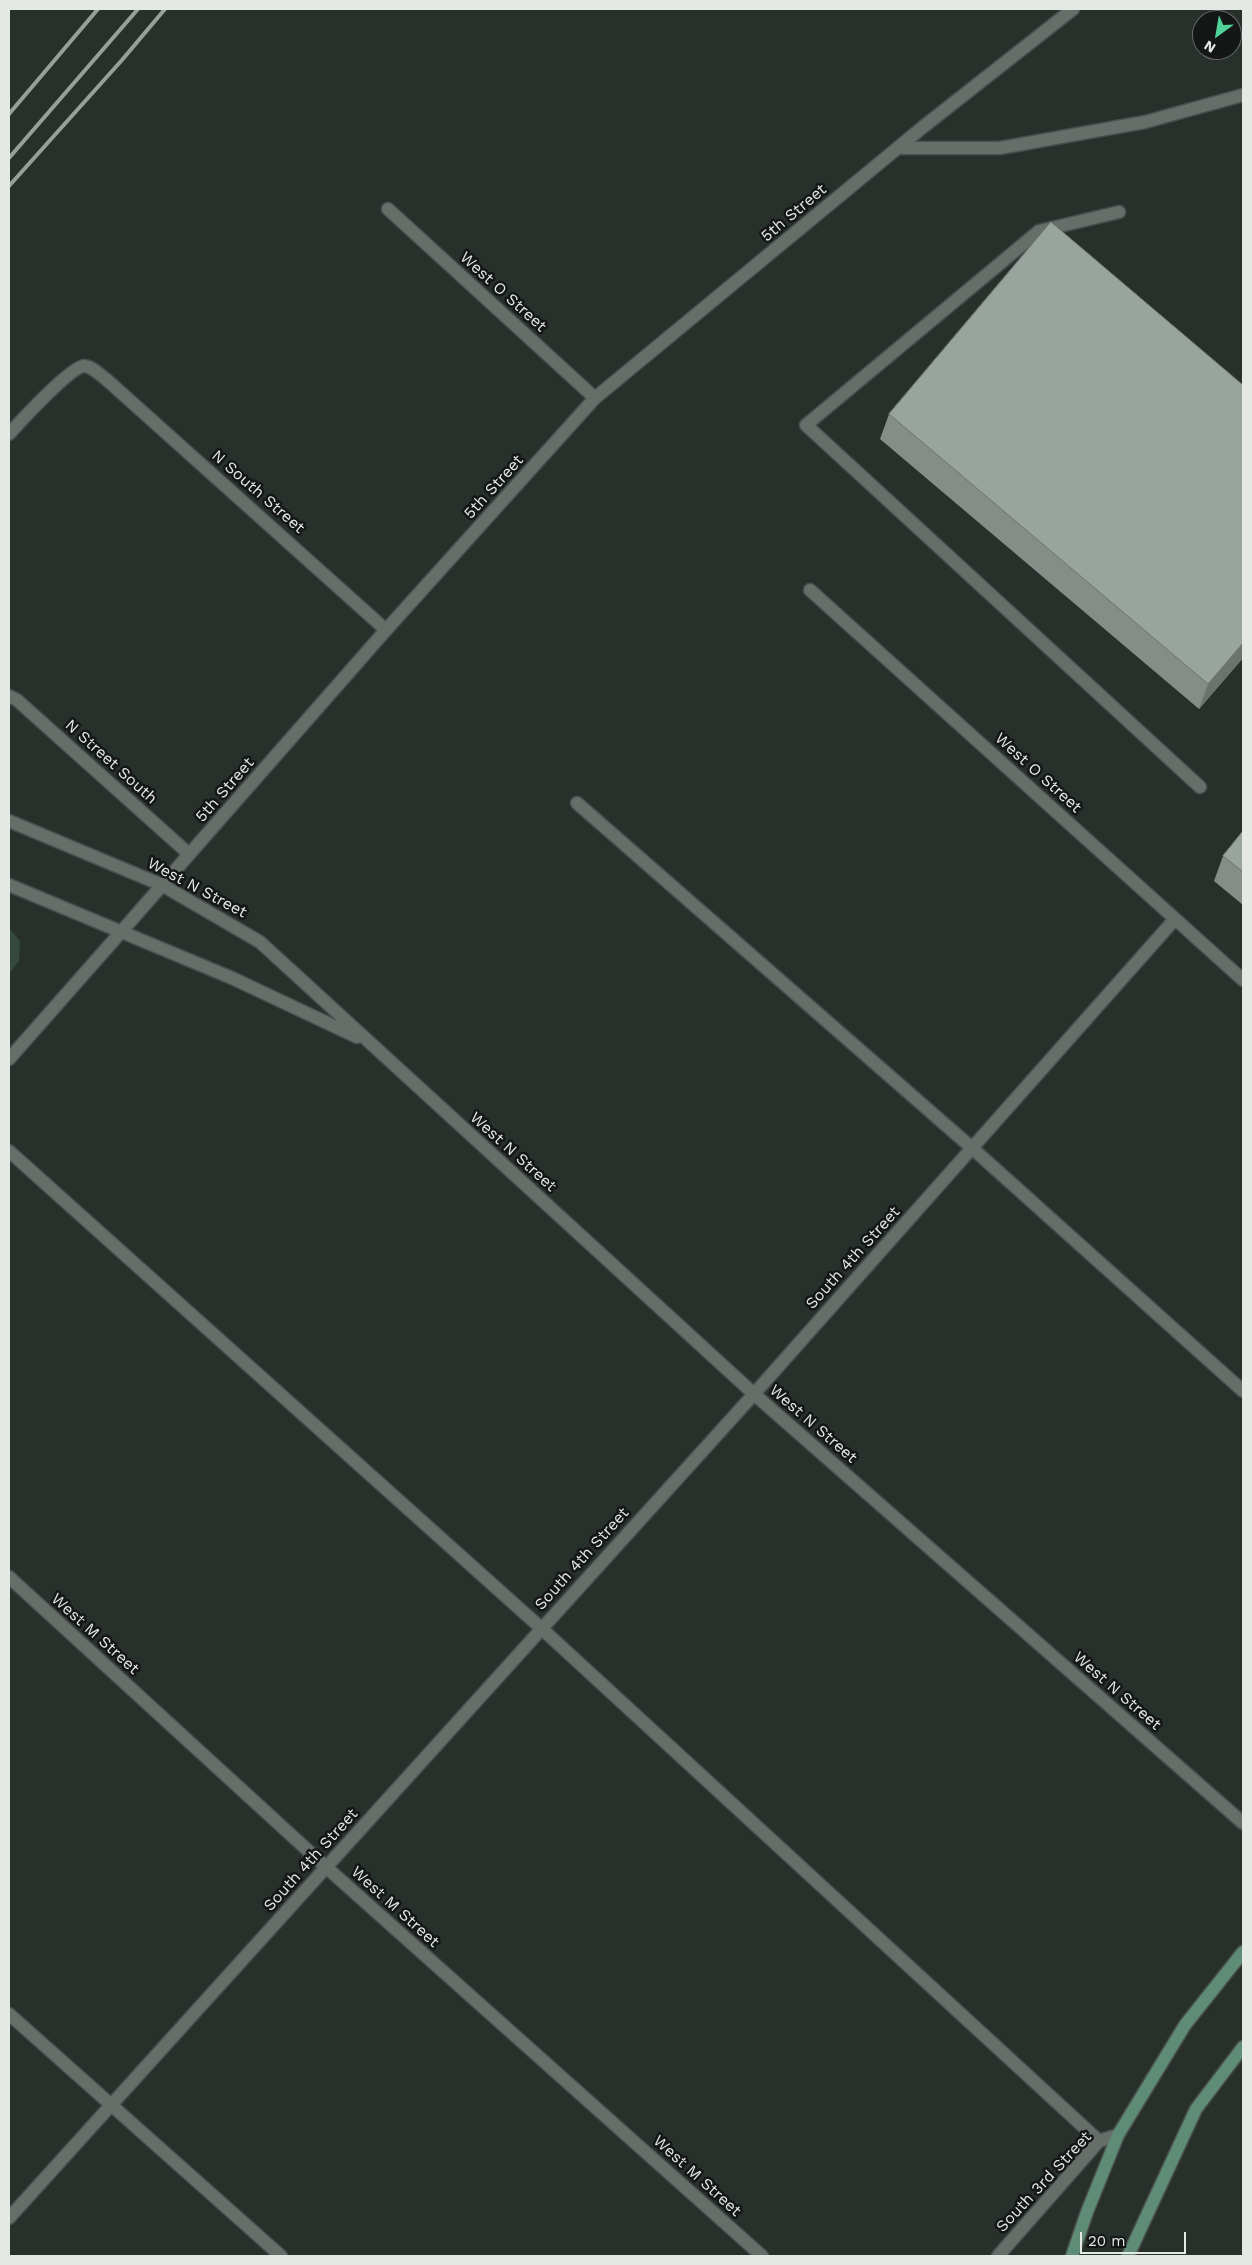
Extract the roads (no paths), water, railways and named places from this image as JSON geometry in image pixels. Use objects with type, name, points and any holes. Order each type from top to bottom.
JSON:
[{"type":"main road","points":[[1072,2256],[1087,2212],[1118,2135],[1185,2024],[1243,1952]]},
{"type":"main road","points":[[1128,2256],[1196,2109],[1243,2047]]},
{"type":"street","name":"5th Street","points":[[9,1059],[386,630],[596,398],[899,148],[1073,9]]},
{"type":"street","points":[[899,148],[1000,148],[1145,122],[1243,95]]},
{"type":"street","name":"West O Street","points":[[388,209],[596,398]]},
{"type":"street","points":[[1119,212],[1039,231],[806,425],[1200,787]]},
{"type":"street","name":"N South Street","points":[[9,434],[55,386],[80,366],[92,369],[386,630]]},
{"type":"street","name":"West O Street","points":[[810,590],[1243,980]]},
{"type":"street","name":"N Street South","points":[[9,696],[17,700],[189,854]]},
{"type":"street","points":[[576,803],[972,1148],[1243,1391]]},
{"type":"street","name":"West N Street","points":[[9,821],[162,885],[260,942],[754,1394],[1243,1823]]},
{"type":"street","name":"West N Street","points":[[9,885],[232,978],[368,1042]]},
{"type":"street","name":"South 4th Street","points":[[9,2218],[754,1394],[1175,919]]},
{"type":"street","points":[[9,1152],[541,1628],[1099,2141]]},
{"type":"street","name":"West M Street","points":[[9,1577],[326,1867],[762,2256]]},
{"type":"street","points":[[9,2014],[281,2256]]},
{"type":"street","name":"South 3rd Street","points":[[998,2256],[1099,2141],[1118,2135]]},
{"type":"railway","points":[[9,114],[98,9]]},
{"type":"railway","points":[[9,158],[138,9]]},
{"type":"railway","points":[[9,186],[165,9]]}]
